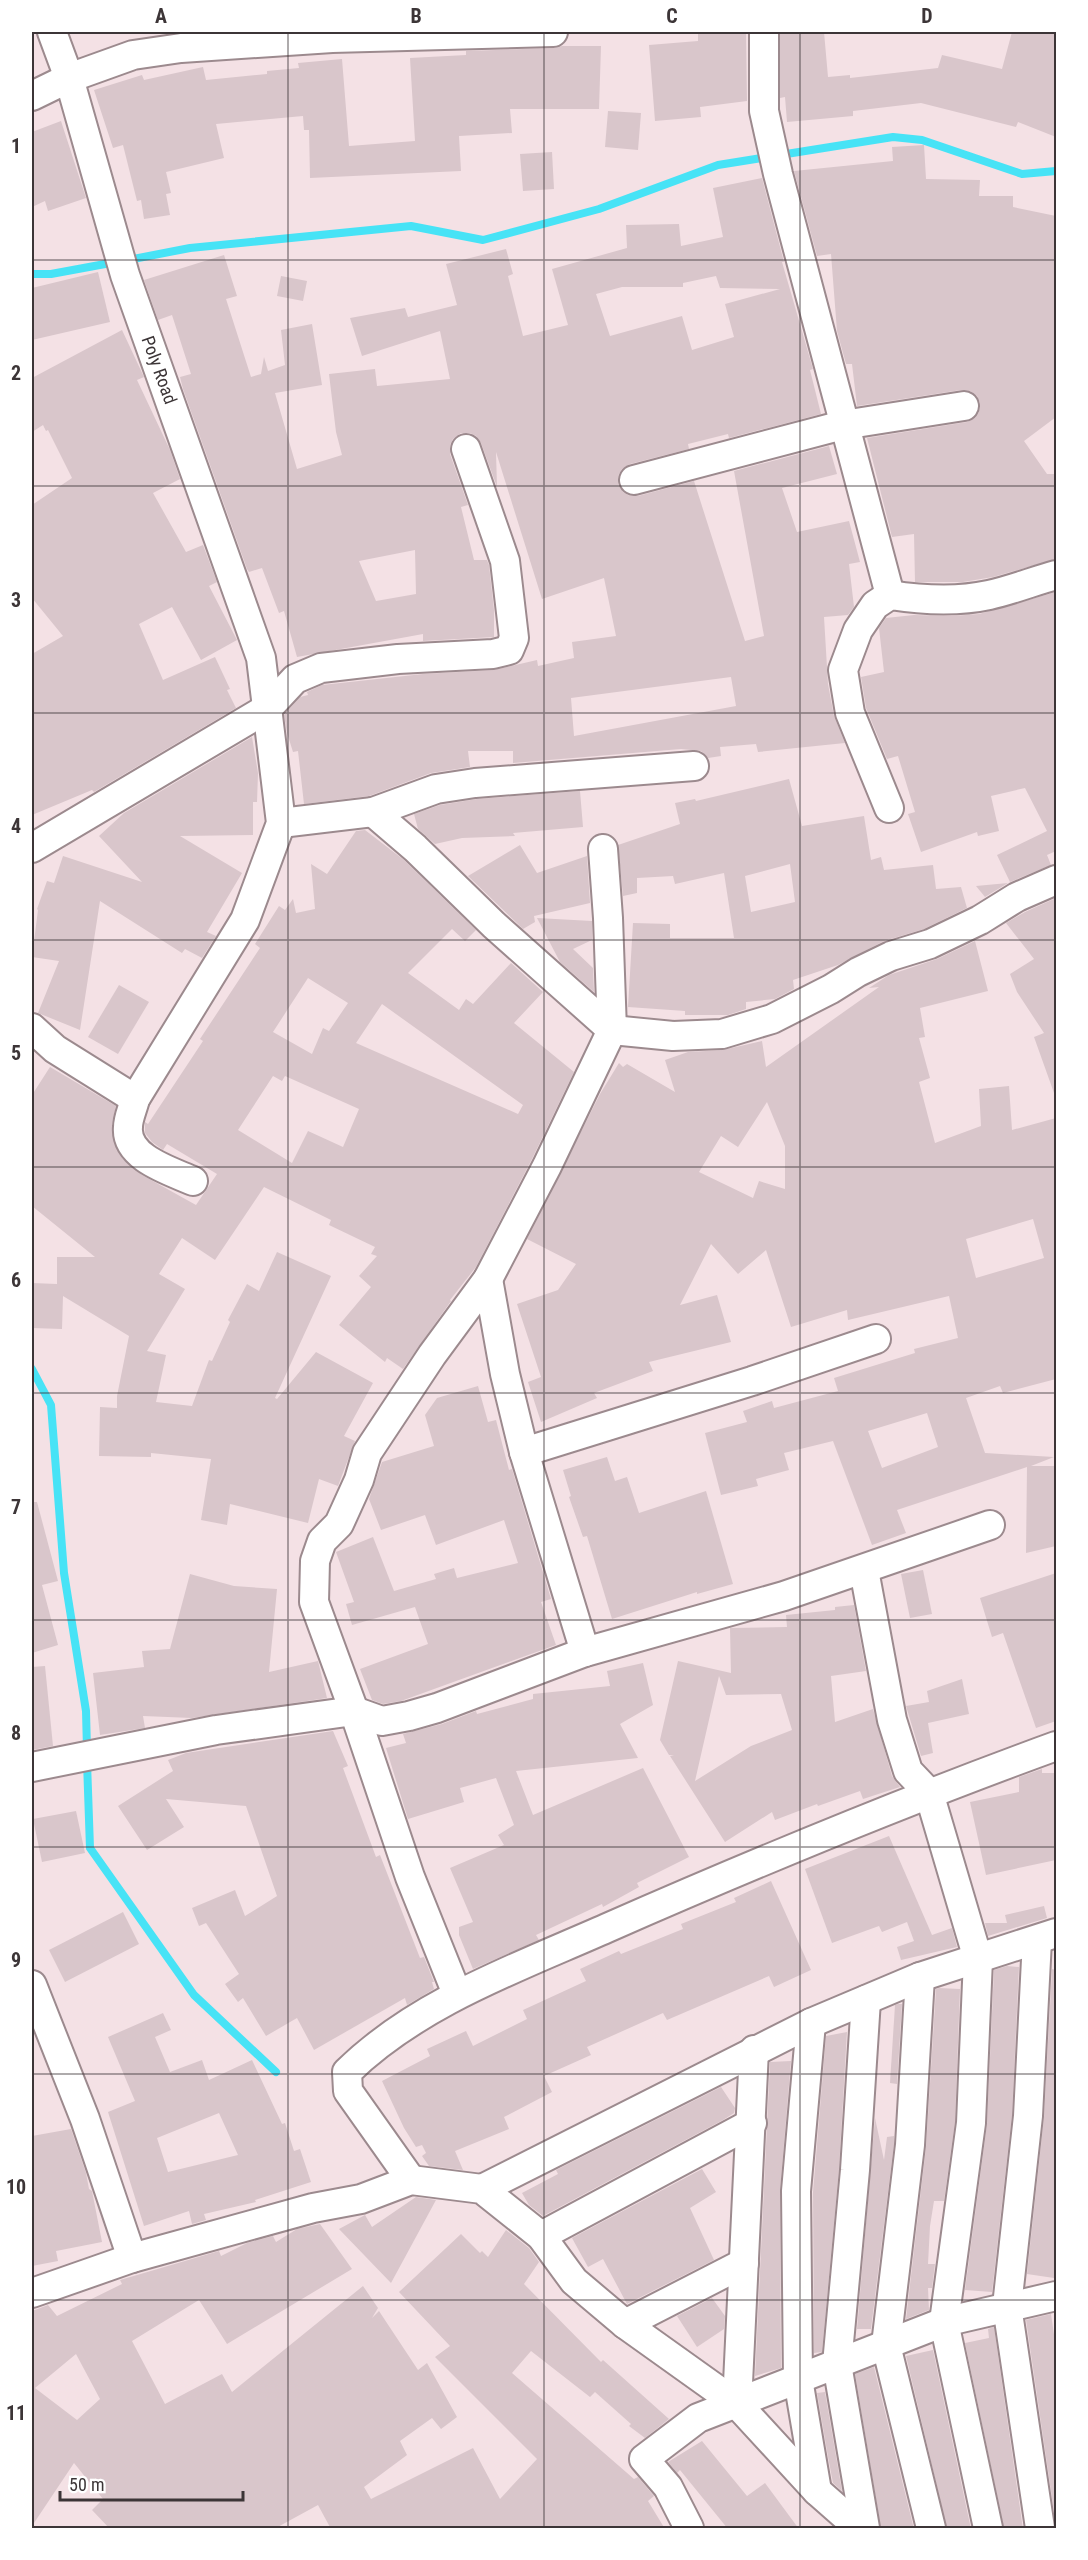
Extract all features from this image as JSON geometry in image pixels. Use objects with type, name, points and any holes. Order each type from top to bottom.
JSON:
[{"type":"street","name":"Poly Road","points":[[52,32],[69,78],[125,275],[258,648],[268,708],[280,823]]},
{"type":"street","points":[[32,96],[69,78],[133,55],[181,48],[332,38],[554,32]]},
{"type":"street","points":[[764,32],[764,111],[778,174],[890,595]]},
{"type":"street","points":[[634,480],[843,424],[964,406]]},
{"type":"street","points":[[32,848],[268,708],[295,679],[321,668],[398,659],[493,654],[510,650],[514,638],[505,561],[466,449]]},
{"type":"street","points":[[889,808],[850,713],[843,670],[858,630],[875,605],[890,595],[947,600],[989,595],[1056,575]]},
{"type":"street","points":[[193,1181],[147,1161],[134,1147],[127,1129],[135,1099],[245,920],[280,823],[373,812],[436,789],[475,783],[694,766]]},
{"type":"street","points":[[373,812],[415,848],[494,925],[612,1030],[673,1036],[722,1034],[772,1019],[831,989],[858,972],[891,956],[930,944],[980,920],[1017,897],[1056,880]]},
{"type":"street","points":[[457,1994],[410,1877],[354,1711],[314,1602],[315,1561],[322,1541],[339,1524],[359,1480],[367,1453],[432,1355],[488,1279],[547,1166],[612,1030],[603,849]]},
{"type":"street","points":[[32,1028],[55,1049],[135,1099]]},
{"type":"street","points":[[488,1279],[505,1374],[524,1452],[585,1652]]},
{"type":"street","points":[[524,1452],[876,1340]]},
{"type":"street","points":[[32,1767],[216,1730],[354,1711],[382,1720],[409,1716],[437,1708],[585,1652],[784,1596],[990,1525]]},
{"type":"street","points":[[864,1570],[892,1720],[908,1771],[929,1792],[978,1959],[971,2123],[944,2322],[988,2529]]},
{"type":"street","points":[[411,2180],[348,2091],[347,2072],[366,2054],[457,1994],[705,1885],[929,1792],[1056,1746]]},
{"type":"street","points":[[32,2293],[132,2258],[313,2208],[361,2199],[411,2180],[482,2188],[812,2023],[920,1977],[1047,1936],[1007,2306],[1040,2529]]},
{"type":"street","points":[[920,1977],[910,2145],[886,2345],[931,2529]]},
{"type":"street","points":[[32,1985],[85,2119],[132,2258]]},
{"type":"street","points":[[865,2529],[837,2364],[855,2169],[866,2000]]},
{"type":"street","points":[[812,2023],[796,2191],[798,2379],[817,2492]]},
{"type":"street","points":[[737,2404],[754,2050]]},
{"type":"street","points":[[541,2236],[752,2123]]},
{"type":"street","points":[[482,2188],[541,2236],[574,2281],[625,2324],[737,2404],[817,2492],[859,2529]]},
{"type":"street","points":[[625,2324],[744,2263]]},
{"type":"street","points":[[689,2529],[668,2487],[644,2459],[698,2418],[944,2322],[1056,2296]]},
{"type":"building","points":[[698,32],[746,32],[747,101],[700,107],[701,117],[655,121],[649,45],[698,41]]},
{"type":"building","points":[[780,32],[824,32],[828,77],[850,75],[850,78],[938,68],[942,55],[1002,69],[1012,32],[1056,32],[1056,137],[1018,122],[1016,127],[921,103],[853,111],[853,116],[787,122],[785,97],[780,98]]},
{"type":"building","points":[[601,46],[599,109],[510,109],[512,133],[459,136],[461,171],[310,178],[309,130],[304,130],[303,116],[216,124],[224,158],[166,172],[171,193],[166,194],[170,215],[144,219],[141,200],[137,201],[123,145],[113,148],[94,90],[142,75],[144,80],[203,67],[206,80],[267,74],[267,71],[299,68],[298,63],[342,59],[349,146],[415,141],[410,58],[466,55],[466,51]]},
{"type":"building","points":[[608,111],[641,113],[638,150],[605,147]]},
{"type":"building","points":[[61,121],[86,198],[48,211],[45,201],[32,207],[32,132]]},
{"type":"building","points":[[924,145],[926,179],[980,180],[979,196],[1013,196],[1013,207],[1056,216],[1056,417],[1024,441],[1047,474],[1056,474],[1056,559],[993,577],[963,582],[915,582],[914,534],[892,537],[867,438],[967,422],[975,418],[979,412],[980,403],[977,396],[970,391],[961,390],[857,406],[852,364],[846,364],[837,331],[831,254],[817,256],[794,171],[893,161],[892,147]]},
{"type":"building","points":[[552,152],[554,189],[523,191],[520,154]]},
{"type":"building","points":[[762,178],[784,262],[782,262],[813,369],[810,370],[821,414],[729,438],[728,434],[688,444],[689,449],[630,464],[622,469],[618,476],[618,484],[623,492],[630,496],[638,496],[694,481],[745,641],[764,636],[734,471],[829,446],[837,474],[782,488],[797,532],[849,521],[860,562],[849,564],[854,607],[848,615],[824,617],[828,684],[834,716],[845,743],[758,752],[756,744],[720,747],[721,756],[708,758],[701,751],[681,749],[513,763],[513,751],[468,751],[470,767],[431,773],[369,796],[304,804],[298,751],[293,752],[284,715],[300,697],[308,695],[307,692],[322,685],[423,674],[494,670],[537,660],[538,666],[574,658],[572,642],[616,636],[604,578],[542,599],[496,452],[497,487],[481,443],[476,436],[470,433],[461,433],[453,439],[450,454],[468,505],[461,507],[474,560],[487,560],[489,565],[494,610],[494,637],[423,641],[423,634],[297,657],[284,611],[279,613],[262,568],[249,572],[247,569],[183,389],[180,377],[191,374],[172,315],[158,320],[144,280],[224,255],[237,296],[226,299],[251,377],[261,374],[264,357],[268,371],[285,365],[281,330],[312,324],[322,385],[275,393],[297,469],[342,455],[336,432],[329,374],[375,369],[377,386],[450,379],[440,331],[362,356],[350,318],[405,308],[408,317],[457,305],[446,264],[506,249],[513,274],[508,276],[523,336],[568,325],[552,269],[627,248],[626,225],[679,224],[681,246],[723,237],[713,188]],"holes":[[[716,276],[720,288],[780,289],[725,304],[734,337],[692,350],[682,316],[610,336],[596,294],[622,287],[683,287],[683,283]],[[415,550],[416,594],[376,601],[359,561]],[[731,677],[736,706],[574,736],[571,698]]]},
{"type":"building","points":[[98,272],[110,322],[32,340],[32,288]]},
{"type":"building","points":[[281,276],[307,281],[303,301],[277,296]]},
{"type":"building","points":[[122,330],[144,377],[137,380],[170,450],[180,479],[153,493],[186,552],[203,545],[217,582],[209,586],[237,640],[201,660],[172,607],[139,624],[163,680],[215,657],[236,708],[94,792],[92,790],[32,815],[32,654],[63,636],[32,598],[32,505],[72,478],[48,430],[46,431],[43,425],[32,432],[32,378]]},
{"type":"building","points":[[1056,592],[1056,851],[1047,855],[1051,865],[1010,882],[997,855],[1047,831],[1025,788],[991,796],[999,831],[978,836],[977,832],[921,852],[908,814],[915,812],[898,756],[887,759],[866,708],[861,677],[884,672],[879,628],[886,618],[979,614]]},
{"type":"building","points":[[252,737],[258,773],[257,802],[253,802],[253,835],[180,836],[242,873],[207,932],[216,936],[202,958],[185,949],[182,953],[100,901],[80,1030],[38,1013],[59,961],[32,957],[37,909],[47,881],[54,883],[63,856],[142,882],[99,836],[124,813]]},
{"type":"building","points":[[789,779],[802,826],[864,816],[871,860],[881,857],[884,870],[933,865],[936,889],[961,887],[967,908],[924,929],[884,941],[838,965],[793,980],[794,989],[775,999],[746,1002],[746,1009],[728,1015],[685,1015],[685,1011],[628,1007],[633,923],[670,924],[670,938],[734,938],[724,873],[675,884],[673,876],[637,878],[637,893],[623,896],[618,845],[680,824],[675,803],[695,799],[696,801]],"holes":[[[790,864],[795,902],[751,912],[745,876]]]},
{"type":"building","points":[[580,791],[583,827],[513,833],[515,836],[462,838],[435,844],[418,829],[414,814],[440,805],[477,799]]},
{"type":"building","points":[[365,830],[404,860],[476,930],[465,941],[452,929],[408,973],[459,1010],[466,999],[473,1004],[511,963],[543,992],[514,1023],[574,1072],[476,1267],[450,1300],[403,1369],[387,1358],[385,1362],[339,1325],[371,1287],[359,1276],[377,1256],[371,1254],[375,1247],[329,1225],[331,1220],[264,1187],[215,1260],[182,1238],[159,1274],[185,1289],[147,1351],[166,1355],[156,1402],[192,1406],[209,1360],[212,1361],[230,1322],[228,1320],[247,1284],[259,1291],[277,1252],[331,1276],[275,1398],[277,1399],[316,1352],[373,1383],[344,1436],[355,1441],[338,1486],[319,1479],[308,1523],[230,1504],[227,1525],[201,1520],[211,1459],[151,1453],[151,1457],[99,1456],[100,1407],[117,1408],[117,1396],[129,1336],[63,1296],[62,1329],[32,1328],[32,1283],[57,1284],[57,1257],[95,1257],[32,1206],[32,1095],[50,1067],[116,1106],[112,1123],[113,1139],[122,1158],[142,1175],[196,1205],[217,1174],[167,1144],[163,1150],[145,1133],[145,1122],[148,1124],[203,1041],[200,1039],[260,948],[255,944],[279,906],[285,910],[293,899],[296,913],[315,909],[311,864],[327,874],[356,831]],"holes":[[[308,978],[348,1003],[329,1031],[323,1028],[312,1054],[273,1032]],[[382,1004],[523,1105],[518,1114],[356,1043]],[[273,1076],[282,1081],[285,1076],[359,1109],[343,1147],[308,1131],[292,1163],[238,1130]]]},
{"type":"building","points":[[520,845],[537,873],[587,856],[590,903],[534,916],[535,922],[523,929],[468,876]]},
{"type":"building","points":[[1008,883],[985,897],[976,886]]},
{"type":"building","points":[[1056,898],[1056,1092],[1054,1093],[1034,1037],[1044,1033],[1017,992],[1010,974],[1034,959],[1006,923]]},
{"type":"building","points":[[537,918],[592,921],[592,940],[573,949],[593,968],[594,992],[560,962]]},
{"type":"building","points":[[975,941],[988,991],[920,1008],[925,1037],[919,1038],[930,1078],[919,1082],[935,1143],[981,1126],[979,1089],[1009,1086],[1012,1130],[1056,1118],[1056,1379],[1003,1393],[1000,1386],[966,1398],[985,1453],[1054,1457],[1031,1466],[1056,1466],[1056,1546],[1026,1553],[1027,1467],[897,1510],[906,1533],[872,1545],[833,1441],[784,1453],[789,1470],[756,1479],[758,1486],[721,1495],[705,1433],[747,1422],[743,1411],[772,1401],[774,1408],[838,1391],[834,1378],[915,1353],[914,1349],[958,1338],[949,1296],[848,1320],[847,1310],[791,1327],[766,1250],[738,1274],[711,1244],[680,1305],[717,1295],[731,1342],[649,1362],[653,1371],[594,1393],[597,1398],[541,1422],[528,1382],[541,1377],[517,1304],[558,1290],[576,1264],[527,1239],[600,1094],[619,1063],[623,1067],[627,1064],[675,1092],[665,1060],[688,1052],[723,1050],[762,1041],[766,1067],[879,987],[869,988],[889,975],[937,959]],"holes":[[[767,1102],[785,1146],[785,1189],[759,1181],[753,1198],[699,1172],[721,1136],[738,1147]],[[1033,1219],[1044,1258],[976,1278],[966,1239]],[[927,1413],[938,1447],[882,1468],[868,1431]]]},
{"type":"building","points":[[119,985],[149,1002],[118,1054],[88,1037]]},
{"type":"building","points":[[478,1386],[488,1422],[496,1420],[509,1470],[512,1469],[551,1599],[541,1602],[556,1645],[401,1701],[383,1704],[372,1700],[360,1669],[428,1644],[415,1607],[352,1625],[346,1604],[354,1602],[336,1552],[373,1537],[394,1591],[436,1579],[434,1574],[454,1568],[457,1578],[518,1563],[504,1520],[436,1545],[425,1515],[381,1530],[369,1499],[382,1462],[434,1446],[425,1415],[437,1398]]},
{"type":"building","points":[[607,1457],[615,1481],[627,1477],[639,1513],[706,1491],[733,1584],[697,1594],[697,1592],[612,1619],[587,1536],[583,1537],[569,1497],[571,1496],[563,1470]]},
{"type":"building","points":[[32,1502],[37,1502],[58,1581],[42,1585],[58,1645],[32,1653]]},
{"type":"building","points":[[923,1570],[932,1614],[910,1618],[901,1574]]},
{"type":"building","points":[[1056,1573],[1056,1721],[1036,1728],[1003,1633],[992,1637],[980,1598]]},
{"type":"building","points":[[190,1574],[234,1586],[277,1589],[269,1672],[318,1661],[327,1698],[192,1718],[143,1716],[145,1728],[100,1735],[93,1673],[144,1667],[142,1651],[170,1649]]},
{"type":"building","points":[[854,1605],[866,1671],[831,1676],[835,1722],[873,1709],[892,1776],[900,1787],[863,1799],[860,1791],[775,1820],[772,1812],[725,1842],[670,1756],[674,1755],[669,1755],[660,1740],[678,1661],[731,1673],[730,1628],[787,1627],[786,1615],[835,1610],[835,1607]],"holes":[[[719,1676],[726,1695],[781,1694],[792,1730],[751,1746],[695,1781]]]},
{"type":"building","points":[[643,1663],[653,1705],[620,1724],[638,1758],[516,1771],[533,1815],[643,1768],[689,1857],[637,1883],[639,1887],[603,1907],[602,1904],[536,1935],[539,1940],[473,1969],[459,1935],[459,1927],[473,1922],[450,1868],[504,1845],[498,1835],[514,1825],[496,1778],[460,1788],[464,1802],[408,1819],[386,1748],[406,1743],[403,1734],[442,1724],[476,1711],[477,1714],[533,1699],[533,1694],[610,1686],[607,1671]]},
{"type":"building","points":[[45,1666],[53,1746],[32,1750],[32,1667]]},
{"type":"building","points":[[962,1679],[969,1714],[928,1723],[933,1753],[921,1756],[906,1706],[929,1702],[927,1691]]},
{"type":"building","points":[[333,1731],[348,1766],[343,1768],[376,1857],[380,1855],[420,1958],[424,1957],[434,1982],[432,1982],[434,1989],[407,2005],[405,1998],[314,2050],[297,2018],[266,2036],[243,1998],[238,2002],[225,1984],[239,1974],[206,1923],[199,1926],[192,1908],[235,1890],[245,1916],[277,1896],[246,1806],[166,1799],[184,1827],[147,1850],[118,1806],[173,1771],[168,1760],[186,1753]]},
{"type":"building","points":[[1042,1769],[1042,1773],[1056,1773],[1056,1860],[986,1875],[970,1802],[1019,1792],[1019,1777]]},
{"type":"building","points":[[76,1811],[85,1853],[42,1862],[33,1819]]},
{"type":"building","points":[[889,1836],[932,1935],[952,1928],[957,1947],[901,1960],[897,1947],[914,1941],[907,1922],[882,1932],[879,1926],[832,1943],[805,1869]]},
{"type":"building","points":[[771,1881],[811,1970],[774,1987],[769,1976],[667,2020],[663,2013],[587,2047],[591,2055],[544,2076],[552,2092],[504,2117],[509,2129],[455,2151],[463,2170],[429,2166],[422,2156],[426,2153],[422,2145],[416,2147],[404,2128],[382,2081],[430,2056],[427,2049],[466,2031],[473,2046],[527,2019],[523,2010],[586,1981],[580,1969],[619,1951],[621,1954],[683,1929],[681,1924],[736,1902],[734,1898]]},
{"type":"building","points":[[1044,1906],[1047,1918],[988,1936],[985,1923],[1007,1923],[1005,1915]]},
{"type":"building","points":[[123,1912],[139,1944],[65,1982],[49,1950]]},
{"type":"building","points":[[1007,1966],[1019,1967],[1012,2115],[992,2292],[965,2290],[987,2124],[994,1970]]},
{"type":"building","points":[[1052,1969],[1056,1970],[1056,2257],[1054,2278],[1027,2274],[1044,2117]]},
{"type":"building","points":[[936,1989],[960,1989],[955,2122],[944,2201],[934,2201],[930,2226],[928,2264],[935,2264],[932,2288],[928,2288],[929,2310],[906,2319],[926,2147]]},
{"type":"building","points":[[902,2004],[897,2084],[890,2083],[895,2005]]},
{"type":"building","points":[[163,2013],[171,2030],[155,2037],[170,2072],[202,2060],[209,2080],[252,2060],[282,2124],[285,2123],[294,2151],[300,2149],[311,2182],[255,2200],[256,2202],[204,2214],[206,2220],[192,2224],[189,2211],[144,2226],[108,2112],[135,2101],[108,2037]],"holes":[[[219,2113],[238,2155],[168,2172],[157,2138]]]},
{"type":"building","points":[[847,2032],[839,2169],[822,2352],[814,2353],[813,2192],[826,2036]]},
{"type":"building","points":[[791,2061],[780,2191],[781,2368],[755,2376],[770,2062]]},
{"type":"building","points":[[721,2087],[735,2108],[734,2113],[543,2216],[529,2205],[522,2193],[558,2174],[556,2170]]},
{"type":"building","points":[[875,2118],[884,2160],[887,2137],[894,2136],[894,2144],[871,2329],[857,2329]]},
{"type":"building","points":[[71,2129],[89,2189],[92,2191],[102,2242],[56,2251],[58,2261],[32,2266],[32,2136]]},
{"type":"building","points":[[702,2169],[716,2192],[690,2208],[714,2260],[627,2304],[603,2259],[588,2267],[572,2238]]},
{"type":"building","points":[[416,2197],[436,2200],[391,2283],[339,2229],[365,2215],[372,2227]]},
{"type":"building","points":[[320,2224],[352,2269],[227,2344],[199,2300],[132,2341],[165,2404],[222,2374],[232,2392],[363,2286],[378,2308],[372,2318],[379,2311],[418,2370],[427,2363],[457,2417],[441,2429],[432,2418],[400,2441],[407,2455],[364,2487],[371,2499],[473,2448],[500,2499],[537,2459],[435,2357],[450,2346],[399,2292],[461,2234],[480,2253],[482,2251],[488,2257],[506,2230],[529,2248],[539,2262],[524,2284],[601,2362],[603,2360],[669,2419],[645,2438],[629,2426],[631,2424],[595,2392],[590,2397],[531,2351],[512,2373],[634,2479],[638,2477],[654,2496],[648,2501],[665,2529],[331,2529],[318,2505],[274,2529],[110,2529],[92,2510],[103,2499],[74,2463],[32,2526],[32,2311],[48,2305],[57,2316],[122,2284],[120,2280],[219,2251],[221,2256],[247,2243],[273,2236],[276,2242],[297,2229]],"holes":[[[76,2354],[100,2399],[77,2420],[35,2388]]]},
{"type":"building","points":[[712,2298],[725,2316],[724,2329],[697,2347],[677,2316]]},
{"type":"building","points":[[1051,2314],[1056,2348],[1056,2526],[1026,2320]]},
{"type":"building","points":[[994,2327],[1023,2529],[1004,2529],[965,2343],[989,2338],[988,2329]]},
{"type":"building","points":[[933,2350],[971,2529],[947,2529],[906,2356]]},
{"type":"building","points":[[874,2367],[914,2529],[881,2529],[855,2374]]},
{"type":"building","points":[[825,2392],[842,2491],[833,2483],[817,2393]]},
{"type":"building","points":[[702,2441],[747,2496],[765,2483],[799,2529],[728,2529],[680,2470],[677,2473],[668,2462]]},
{"type":"waterway","points":[[780,155],[893,137],[922,140],[1022,174],[1056,171]]},
{"type":"waterway","points":[[128,260],[190,248],[411,226],[483,240],[599,209],[718,165],[768,157]]},
{"type":"waterway","points":[[32,274],[51,274],[116,262]]},
{"type":"waterway","points":[[32,1369],[51,1405],[64,1573],[86,1711],[87,1750]]},
{"type":"waterway","points":[[87,1762],[90,1848],[194,1995],[276,2072]]}]
